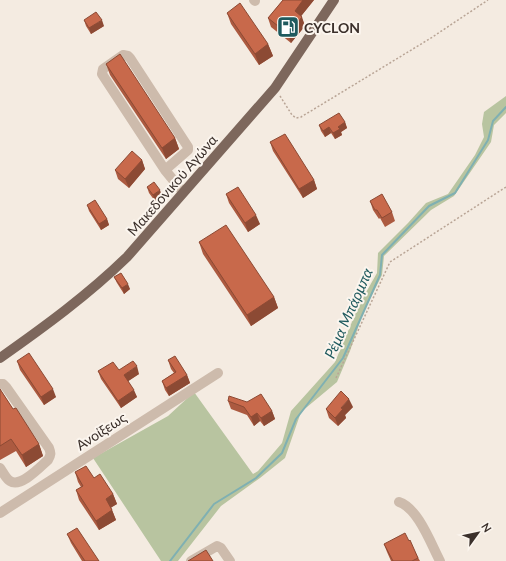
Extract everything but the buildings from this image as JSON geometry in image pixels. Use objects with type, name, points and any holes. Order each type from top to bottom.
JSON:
[{"type":"main road","name":"Μακεδονικού Αγώνα","points":[[0,358],[62,314],[107,277],[127,257],[275,88],[334,0]]},
{"type":"street","points":[[165,170],[188,150],[188,147],[130,58],[123,55],[103,68],[102,74],[165,170],[183,192]]},
{"type":"street","name":"Ανοίξεως","points":[[0,513],[218,373]]},
{"type":"street","points":[[0,384],[3,384],[6,387],[50,448],[51,452],[48,460],[20,482],[16,483],[8,481],[0,468]]},
{"type":"street","points":[[399,502],[405,504],[416,516],[440,561]]},
{"type":"street","points":[[191,561],[217,546],[221,548],[230,561]]},
{"type":"path","points":[[275,88],[292,115],[296,118],[301,117],[431,38],[488,0]]},
{"type":"path","points":[[336,378],[390,262],[506,187]]},
{"type":"green space","points":[[506,96],[506,113],[494,125],[491,142],[454,196],[431,210],[384,256],[382,275],[363,313],[350,351],[337,382],[301,412],[285,458],[221,506],[178,561],[161,561],[93,458],[168,416],[194,392],[253,474],[258,471],[282,443],[291,411],[335,362],[360,303],[377,273],[378,253],[426,203],[448,194],[475,155],[484,137],[482,124],[484,112]]},
{"type":"waterway","name":"Ρέμα Μπάρμπα","points":[[170,561],[214,504],[256,478],[282,453],[296,419],[343,358],[380,275],[382,255],[429,206],[455,193],[488,140],[493,121],[506,107]]},
{"type":"place","name":"CYCLON","points":[[288,27]]}]
